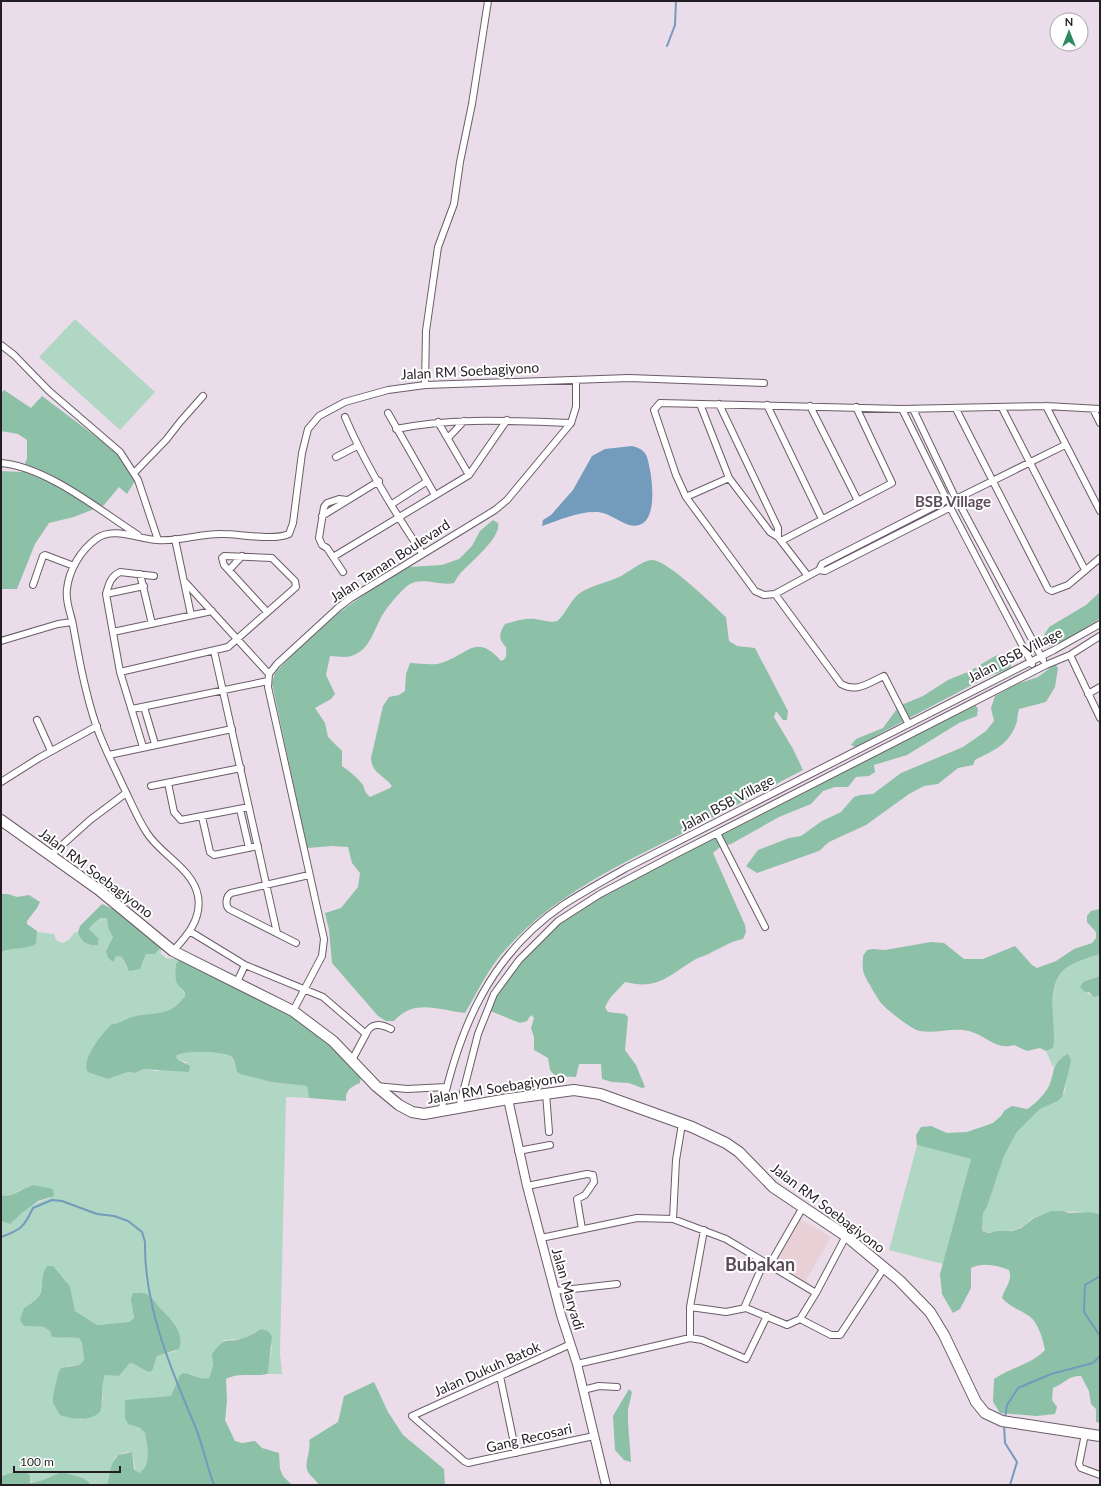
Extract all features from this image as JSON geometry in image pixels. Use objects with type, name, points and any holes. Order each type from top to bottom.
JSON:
[{"type":"main road","name":"Jalan RM Soebagiyono","points":[[1,820],[105,895],[173,951],[236,984],[293,1011],[333,1041],[376,1086],[406,1110],[424,1114],[441,1112],[508,1099],[574,1090],[592,1092],[712,1135],[739,1152],[773,1187],[846,1236],[920,1300],[937,1323],[979,1408],[985,1414],[1002,1421],[1100,1436]]},
{"type":"street","points":[[425,385],[426,331],[438,248],[454,204],[460,162],[472,104],[488,1]]},
{"type":"street","points":[[1,345],[14,355],[49,391],[120,452],[138,480],[158,540]]},
{"type":"street","name":"Jalan RM Soebagiyono","points":[[173,951],[190,932],[198,910],[196,889],[187,874],[153,842],[138,818],[126,793],[97,726],[86,693],[68,608],[66,591],[74,566],[78,559],[97,538],[106,534],[117,533],[158,540],[214,534],[276,537],[289,534],[293,523],[304,440],[308,428],[326,411],[345,402],[388,390],[425,385],[629,378],[764,383]]},
{"type":"street","name":"Jalan Taman Boulevard","points":[[269,674],[277,664],[339,607],[422,553],[495,510],[507,500],[571,423],[576,407],[576,380]]},
{"type":"street","points":[[134,473],[166,440],[203,396]]},
{"type":"street","points":[[1065,445],[957,498],[946,499],[822,564],[819,570],[775,594],[764,595],[755,591],[686,497],[676,475],[654,410],[660,403],[902,409],[1046,406],[1093,410],[1100,409]]},
{"type":"street","points":[[700,404],[729,478],[770,532],[780,539],[808,576]]},
{"type":"street","points":[[719,404],[778,528],[780,539]]},
{"type":"street","points":[[767,405],[822,519]]},
{"type":"street","points":[[810,406],[858,501]]},
{"type":"street","points":[[1046,406],[1100,511]]},
{"type":"street","points":[[780,539],[892,483],[856,407]]},
{"type":"street","points":[[1002,408],[1086,570]]},
{"type":"street","points":[[902,409],[950,508],[1035,671]]},
{"type":"street","points":[[913,409],[957,498],[1046,665]]},
{"type":"street","points":[[956,409],[1048,588],[1052,591],[1068,584],[1100,558]]},
{"type":"street","points":[[1093,410],[1100,423]]},
{"type":"street","points":[[388,413],[396,430],[435,495]]},
{"type":"street","points":[[345,417],[357,446],[379,481],[398,517],[422,553]]},
{"type":"street","points":[[333,557],[469,476],[507,420]]},
{"type":"street","points":[[396,430],[438,422],[507,420],[571,423]]},
{"type":"street","points":[[448,438],[464,421]]},
{"type":"street","points":[[438,422],[469,476]]},
{"type":"street","points":[[336,457],[357,446]]},
{"type":"street","points":[[1,463],[29,469],[56,481],[143,538]]},
{"type":"street","points":[[686,497],[729,478]]},
{"type":"street","points":[[343,572],[333,557],[322,545],[319,538],[322,516],[379,481]]},
{"type":"street","points":[[392,504],[426,482]]},
{"type":"street","points":[[819,570],[825,571],[950,508],[956,508],[957,498]]},
{"type":"street","points":[[175,539],[191,615]]},
{"type":"street","points":[[33,585],[42,556],[45,555],[74,566]]},
{"type":"street","points":[[229,570],[242,556]]},
{"type":"street","points":[[120,672],[214,652],[228,647],[294,589],[296,585],[295,581],[272,558],[242,556],[223,557],[223,562],[229,570],[267,612]]},
{"type":"street","points":[[143,747],[120,672],[106,594],[109,582],[116,574],[120,572],[154,576]]},
{"type":"street","points":[[140,574],[152,624]]},
{"type":"street","points":[[185,582],[269,674],[268,681],[324,943],[322,956],[293,1011]]},
{"type":"street","points":[[106,594],[144,586]]},
{"type":"street","points":[[775,594],[841,684],[855,689],[884,676],[908,723]]},
{"type":"street","points":[[113,632],[212,611]]},
{"type":"street","points":[[1,641],[58,624],[72,622]]},
{"type":"street","name":"Jalan BSB Village","points":[[441,1112],[446,1087],[470,1015],[498,969],[522,940],[557,910],[626,868],[908,723],[1041,657],[1100,624]]},
{"type":"street","points":[[459,1108],[469,1065],[483,1020],[494,994],[519,960],[558,921],[594,898],[1070,654],[1100,636]]},
{"type":"street","points":[[1022,646],[1032,640]]},
{"type":"street","points":[[214,652],[277,933]]},
{"type":"street","points":[[1070,654],[1100,718]]},
{"type":"street","points":[[132,709],[268,681]]},
{"type":"street","points":[[1088,694],[1100,687]]},
{"type":"street","points":[[144,707],[154,744]]},
{"type":"street","points":[[37,720],[51,751]]},
{"type":"street","points":[[1,782],[51,751],[97,726]]},
{"type":"street","points":[[109,755],[154,744],[232,729]]},
{"type":"street","points":[[151,786],[241,768]]},
{"type":"street","points":[[168,783],[176,816],[185,820],[249,807]]},
{"type":"street","points":[[50,856],[90,820],[126,793]]},
{"type":"street","points":[[240,809],[249,848]]},
{"type":"street","points":[[202,817],[212,854],[216,855],[258,846]]},
{"type":"street","points":[[717,834],[765,927]]},
{"type":"street","points":[[296,943],[227,908],[228,895],[309,875]]},
{"type":"street","points":[[190,932],[245,965],[305,988],[323,997],[366,1034]]},
{"type":"street","points":[[236,984],[245,965]]},
{"type":"street","points":[[352,1060],[369,1027],[385,1026],[391,1029]]},
{"type":"street","points":[[376,1086],[407,1089],[446,1087]]},
{"type":"street","points":[[546,1093],[549,1132]]},
{"type":"street","name":"Jalan Maryadi","points":[[508,1099],[518,1151],[555,1291],[577,1364],[606,1485]]},
{"type":"street","points":[[673,1219],[676,1160],[682,1124]]},
{"type":"street","points":[[518,1151],[550,1145]]},
{"type":"street","points":[[527,1186],[587,1174],[593,1175],[594,1182],[585,1195],[577,1199],[582,1229]]},
{"type":"street","points":[[770,1266],[803,1207]]},
{"type":"street","points":[[541,1238],[637,1218],[673,1219],[726,1239],[816,1293]]},
{"type":"street","points":[[690,1338],[690,1307],[704,1230]]},
{"type":"street","points":[[690,1307],[726,1312],[744,1308],[767,1316],[784,1325],[800,1319],[816,1293],[846,1236]]},
{"type":"street","points":[[744,1308],[764,1262]]},
{"type":"street","points":[[800,1319],[831,1335],[840,1335],[884,1268]]},
{"type":"street","points":[[555,1291],[617,1284]]},
{"type":"street","points":[[577,1364],[690,1338],[702,1340],[746,1359],[767,1316]]},
{"type":"street","name":"Jalan Dukuh Batok","points":[[468,1463],[464,1462],[412,1416],[571,1344]]},
{"type":"street","points":[[500,1376],[516,1453]]},
{"type":"street","points":[[583,1390],[600,1386],[617,1387]]},
{"type":"street","points":[[1085,1434],[1079,1464],[1081,1468],[1100,1475]]},
{"type":"street","name":"Gang Recosari","points":[[468,1463],[594,1436]]},
{"type":"shaded area","points":[[798,1218],[831,1237],[805,1282],[772,1264]]},
{"type":"green space","points":[[75,319],[155,392],[120,430],[39,357]]},
{"type":"green space","points":[[4,390],[31,408],[42,396],[119,454],[135,481],[127,494],[119,487],[104,505],[74,517],[49,523],[35,544],[17,589],[1,589],[1,471],[22,472],[27,458],[27,440],[18,434],[1,431],[1,393]]},
{"type":"green space","points":[[493,520],[498,523],[498,529],[495,536],[458,576],[454,583],[448,584],[421,581],[410,584],[387,608],[364,649],[349,657],[330,656],[326,675],[335,694],[331,699],[315,708],[325,723],[328,737],[342,751],[342,766],[361,782],[366,793],[370,797],[392,786],[376,771],[371,758],[383,706],[389,697],[399,695],[405,691],[406,674],[410,663],[437,664],[472,648],[478,647],[485,648],[492,652],[501,661],[505,659],[506,656],[506,647],[500,636],[505,624],[528,619],[549,622],[557,621],[573,599],[580,593],[589,588],[619,577],[639,565],[651,560],[658,561],[678,574],[726,617],[729,641],[737,646],[755,648],[788,711],[787,720],[783,720],[776,711],[774,717],[793,749],[803,770],[613,869],[590,882],[545,912],[500,956],[489,971],[465,1013],[427,1007],[410,1010],[402,1014],[394,1021],[386,1021],[378,1016],[332,963],[329,930],[325,913],[341,908],[358,887],[360,873],[352,863],[348,847],[332,846],[307,848],[272,683],[275,673],[298,649],[337,614],[368,592],[409,567],[442,565],[459,559],[472,546],[480,531]]},
{"type":"green space","points":[[1100,592],[1100,618],[1058,643],[1047,646],[1044,635],[1049,627],[1086,605]]},
{"type":"green space","points":[[1004,654],[1010,657],[1011,667],[1008,669],[983,679],[893,726],[864,743],[855,747],[851,745],[856,739],[883,728],[899,706],[923,696],[948,680],[970,671],[995,656]]},
{"type":"green space","points":[[1054,665],[1058,668],[1055,687],[1046,702],[1019,709],[1016,725],[1008,739],[993,751],[975,760],[973,765],[958,768],[938,784],[924,786],[909,794],[866,825],[829,842],[819,851],[757,873],[746,866],[758,850],[789,838],[801,836],[822,821],[841,812],[854,797],[873,794],[901,773],[963,747],[986,731],[994,721],[991,708],[995,696],[1017,684],[1038,677]]},
{"type":"green space","points":[[974,703],[978,709],[977,716],[959,723],[907,755],[874,765],[875,772],[869,776],[856,777],[848,787],[835,787],[823,791],[811,804],[779,817],[731,844],[720,847],[713,853],[745,925],[746,932],[743,939],[698,958],[672,975],[657,982],[637,984],[625,982],[610,998],[605,1007],[608,1012],[625,1014],[628,1017],[625,1050],[636,1065],[645,1087],[642,1088],[629,1083],[612,1082],[602,1079],[601,1064],[579,1064],[576,1077],[555,1076],[550,1070],[548,1058],[534,1050],[534,1037],[531,1028],[534,1018],[531,1015],[527,1021],[520,1023],[488,1010],[510,974],[528,951],[548,931],[574,911]]},
{"type":"green space","points":[[1,894],[8,894],[17,897],[29,895],[40,902],[27,921],[27,924],[37,931],[36,944],[1,952]]},
{"type":"green space","points":[[102,904],[129,917],[161,947],[155,954],[146,954],[140,969],[129,971],[122,957],[116,956],[113,962],[108,958],[106,951],[113,937],[108,928],[107,918],[101,918],[89,929],[99,939],[98,945],[85,943],[81,938],[78,932],[80,926]]},
{"type":"green space","points":[[1100,909],[1100,954],[1071,965],[1063,971],[1057,980],[1053,1000],[1054,1042],[1053,1048],[1046,1051],[1040,1048],[1027,1051],[1014,1045],[1002,1046],[975,1033],[963,1030],[926,1032],[916,1030],[888,1010],[881,1003],[863,972],[863,956],[867,950],[885,950],[931,942],[944,943],[964,959],[983,959],[1015,946],[1032,965],[1037,968],[1056,961],[1074,949],[1092,943],[1096,938],[1096,932],[1087,922],[1087,916],[1091,911]]},
{"type":"green space","points":[[104,917],[107,918],[108,928],[113,937],[109,945],[116,956],[122,957],[127,969],[140,969],[146,954],[155,954],[161,947],[162,950],[160,953],[166,958],[174,959],[176,957],[180,959],[182,987],[185,996],[179,1005],[165,1013],[133,1017],[122,1023],[115,1023],[106,1030],[89,1055],[108,1079],[128,1072],[136,1073],[144,1069],[157,1071],[188,1063],[177,1059],[175,1056],[179,1054],[212,1052],[221,1053],[231,1057],[235,1062],[237,1072],[240,1074],[271,1082],[307,1086],[309,1098],[286,1097],[280,1354],[282,1374],[267,1374],[272,1346],[261,1329],[243,1339],[224,1340],[214,1360],[209,1378],[202,1380],[191,1374],[171,1397],[125,1401],[128,1424],[140,1428],[145,1433],[148,1455],[146,1465],[139,1473],[136,1472],[132,1452],[118,1455],[115,1458],[107,1485],[89,1485],[89,1482],[83,1478],[62,1472],[34,1482],[22,1480],[5,1474],[1,1476],[1,1221],[10,1224],[34,1205],[51,1198],[20,1190],[11,1195],[1,1196],[1,952],[13,948],[26,947],[37,932],[54,934],[56,940],[62,943],[69,940],[74,933],[78,932],[87,944],[98,945],[99,939],[89,930],[93,924]],"holes":[[[62,1276],[70,1286],[75,1311],[97,1325],[129,1322],[134,1318],[132,1305],[155,1302],[172,1321],[176,1351],[157,1356],[153,1369],[143,1368],[130,1363],[119,1376],[105,1375],[101,1384],[103,1400],[90,1416],[80,1420],[67,1366],[79,1365],[84,1360],[82,1343],[79,1338],[66,1338],[44,1327],[24,1326],[24,1308],[39,1296],[43,1278]]]},
{"type":"green space","points":[[1100,954],[1100,976],[1083,982],[1080,987],[1093,997],[1100,996],[1100,1214],[1085,1212],[1057,1212],[1040,1215],[1033,1218],[1018,1229],[996,1232],[982,1231],[983,1213],[987,1207],[1004,1156],[1017,1132],[1040,1109],[1058,1101],[1065,1091],[1066,1078],[1070,1066],[1061,1058],[1053,1067],[1046,1051],[1053,1048],[1053,1002],[1057,980],[1071,965]]},
{"type":"green space","points":[[180,959],[298,1018],[337,1049],[361,1076],[360,1083],[349,1089],[346,1094],[346,1101],[309,1098],[307,1086],[271,1082],[240,1074],[237,1072],[232,1057],[213,1052],[194,1052],[176,1056],[177,1059],[190,1066],[189,1072],[144,1069],[135,1073],[128,1072],[108,1079],[88,1072],[86,1067],[87,1061],[94,1046],[103,1033],[112,1024],[140,1015],[168,1011],[174,1008],[185,996],[184,990],[177,983],[176,977],[176,964]]},
{"type":"green space","points":[[1100,976],[1100,996],[1093,997],[1089,992],[1085,992],[1080,987],[1083,982]]},
{"type":"green space","points":[[1068,1054],[1071,1060],[1062,1097],[1058,1101],[1040,1109],[1017,1132],[1004,1156],[987,1207],[983,1213],[982,1231],[989,1233],[998,1231],[1012,1231],[1021,1228],[1034,1218],[1051,1211],[1062,1211],[1069,1213],[1089,1212],[1100,1214],[1100,1423],[1096,1422],[1096,1409],[1091,1404],[1089,1391],[1081,1376],[1069,1378],[1053,1388],[1052,1400],[1057,1407],[1055,1414],[1037,1416],[1000,1413],[993,1402],[994,1379],[1034,1359],[1045,1350],[1040,1331],[1035,1322],[1029,1316],[1008,1304],[1002,1298],[1010,1278],[1010,1274],[1009,1270],[1000,1267],[980,1265],[971,1268],[971,1288],[960,1309],[953,1313],[942,1294],[940,1274],[971,1159],[917,1145],[916,1135],[921,1127],[931,1126],[947,1133],[967,1132],[993,1123],[1005,1110],[1012,1106],[1027,1109],[1045,1092],[1049,1086],[1056,1064]]},
{"type":"green space","points":[[917,1145],[971,1159],[943,1264],[889,1250]]},
{"type":"green space","points":[[33,1185],[53,1189],[54,1196],[38,1201],[10,1224],[1,1221],[1,1196],[11,1195]]},
{"type":"green space","points":[[47,1266],[53,1266],[70,1286],[75,1311],[97,1325],[129,1322],[134,1318],[131,1299],[133,1293],[141,1293],[148,1295],[153,1299],[173,1322],[179,1332],[179,1349],[157,1356],[153,1369],[150,1372],[130,1363],[119,1376],[105,1375],[100,1412],[91,1417],[81,1419],[60,1415],[53,1403],[58,1374],[61,1368],[79,1365],[84,1360],[82,1343],[79,1338],[52,1337],[50,1331],[44,1327],[24,1326],[20,1320],[24,1308],[33,1302],[41,1293],[42,1279]]},
{"type":"green space","points":[[261,1329],[268,1331],[272,1336],[268,1372],[267,1374],[262,1375],[241,1375],[226,1379],[227,1401],[225,1420],[235,1441],[242,1443],[255,1441],[262,1448],[279,1453],[280,1469],[283,1476],[292,1485],[107,1485],[112,1464],[118,1455],[132,1452],[134,1469],[139,1473],[146,1465],[148,1455],[145,1433],[140,1428],[128,1424],[125,1418],[125,1400],[171,1396],[180,1375],[183,1373],[202,1378],[209,1378],[213,1365],[212,1354],[221,1344],[227,1341],[244,1338]]},
{"type":"green space","points":[[374,1382],[388,1412],[403,1435],[444,1469],[445,1485],[319,1485],[309,1474],[306,1464],[310,1444],[309,1440],[338,1422],[344,1396]]},
{"type":"green space","points":[[629,1389],[632,1392],[628,1410],[631,1462],[624,1460],[615,1450],[613,1416]]},
{"type":"green space","points":[[18,1471],[26,1471],[30,1476],[30,1483],[43,1480],[62,1472],[83,1478],[89,1482],[89,1485],[1,1485],[1,1476]]},
{"type":"water","points":[[632,446],[641,449],[646,454],[650,470],[652,506],[645,522],[638,525],[629,525],[606,514],[591,512],[569,516],[542,526],[543,520],[551,515],[573,490],[592,456],[605,449]]},
{"type":"waterway","points":[[667,46],[675,25],[676,1]]},
{"type":"waterway","points":[[1,1237],[18,1230],[27,1220],[33,1208],[52,1200],[62,1201],[97,1214],[114,1216],[128,1221],[142,1232],[145,1242],[146,1265],[153,1311],[167,1356],[196,1429],[214,1485]]},
{"type":"waterway","points":[[1100,1276],[1085,1285],[1084,1312],[1100,1336]]},
{"type":"waterway","points":[[1005,1418],[1007,1405],[1018,1388],[1051,1374],[1093,1363],[1100,1356]]},
{"type":"waterway","points":[[1004,1424],[1005,1443],[1017,1462],[1010,1485]]},
{"type":"district","name":"BSB Village","points":[[953,502]]},
{"type":"district","name":"Bubakan","points":[[760,1265]]}]
